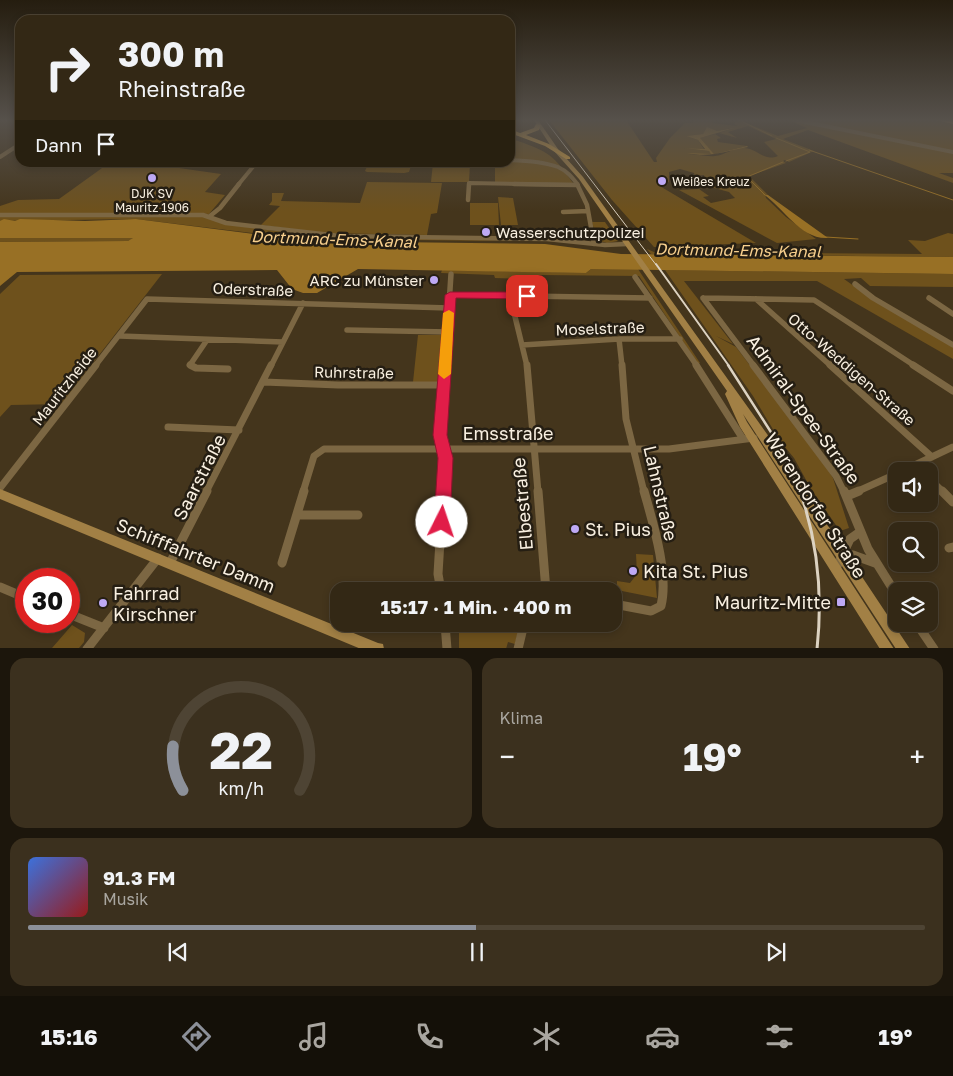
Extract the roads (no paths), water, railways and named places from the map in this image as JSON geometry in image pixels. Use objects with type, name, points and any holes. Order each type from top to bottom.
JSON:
[{"type":"highway","points":[[558,150],[568,158]]},
{"type":"main road","name":"Warendorfer Straße","points":[[557,150],[580,178],[764,437],[904,648]]},
{"type":"main road","name":"Warendorfer Straße","points":[[568,158],[579,172],[580,178]]},
{"type":"main road","name":"Warendorfer Straße","points":[[720,377],[748,439],[888,648]]},
{"type":"main road","name":"Schifffahrter Damm","points":[[0,494],[378,648]]},
{"type":"street","points":[[515,164],[544,164],[566,171],[577,185],[586,202],[594,244]]},
{"type":"street","points":[[210,216],[220,208],[253,167]]},
{"type":"street","points":[[468,200],[469,183],[577,185]]},
{"type":"street","points":[[563,212],[588,211]]},
{"type":"street","points":[[0,215],[210,216],[226,223],[340,236],[547,239],[594,244],[627,244]]},
{"type":"street","points":[[439,582],[438,574],[445,470],[444,449],[440,435],[451,274]]},
{"type":"street","name":"Warendorfer Straße","points":[[635,277],[748,439]]},
{"type":"street","points":[[855,284],[874,298],[953,345]]},
{"type":"street","points":[[450,295],[650,298]]},
{"type":"street","name":"Elbestraße","points":[[510,296],[529,382],[545,582]]},
{"type":"street","name":"Admiral-Spee-Straße","points":[[756,299],[703,298],[830,468],[847,496],[859,524],[860,532]]},
{"type":"street","points":[[929,298],[953,314]]},
{"type":"street","name":"Oderstraße","points":[[147,299],[449,308]]},
{"type":"street","name":"Mauritzheide","points":[[0,488],[147,299]]},
{"type":"street","points":[[756,299],[814,300],[953,391]]},
{"type":"street","name":"Otto-Weddigen-Straße","points":[[756,299],[932,457]]},
{"type":"street","name":"Saarstraße","points":[[170,563],[303,303]]},
{"type":"street","points":[[347,330],[448,332]]},
{"type":"street","points":[[120,336],[283,342]]},
{"type":"street","name":"Moselstraße","points":[[522,345],[619,339],[680,339]]},
{"type":"street","name":"Lahnstraße","points":[[619,339],[622,354],[626,417],[656,538],[663,598],[661,606],[651,611],[622,606]]},
{"type":"street","points":[[207,340],[190,365],[196,368],[228,369]]},
{"type":"street","name":"Ruhrstraße","points":[[264,382],[338,385],[444,385]]},
{"type":"street","name":"Saarstraße","points":[[168,428],[239,430]]},
{"type":"street","name":"Emsstraße","points":[[282,562],[312,463],[318,451],[324,449],[635,450],[670,449],[764,437]]},
{"type":"street","points":[[922,462],[953,447]]},
{"type":"street","points":[[847,496],[888,478]]},
{"type":"street","points":[[938,487],[953,502]]},
{"type":"street","points":[[297,515],[358,515]]},
{"type":"street","points":[[836,568],[850,539],[860,532]]},
{"type":"street","name":"Warendorfer Straße","points":[[860,532],[875,563],[888,582]]},
{"type":"street","name":"Warendorfer Straße","points":[[842,554],[853,555],[875,563]]},
{"type":"street","points":[[87,648],[158,558]]},
{"type":"street","points":[[0,587],[15,593]]},
{"type":"street","points":[[80,618],[104,628]]},
{"type":"street","points":[[445,632],[446,648]]},
{"type":"street","points":[[518,648],[522,632]]},
{"type":"street","points":[[923,632],[934,648]]},
{"type":"waterway","points":[[786,161],[810,152],[806,150]]},
{"type":"waterway","points":[[810,150],[953,200]]},
{"type":"waterway","points":[[765,195],[747,177],[783,162]]},
{"type":"waterway","name":"Dortmund-Ems-Kanal","points":[[825,237],[858,239]]},
{"type":"railway","points":[[568,150],[657,266]]},
{"type":"railway","points":[[656,264],[729,366]]},
{"type":"railway","points":[[728,365],[776,440],[800,492]]},
{"type":"railway","points":[[800,491],[811,530],[818,569],[819,629],[817,648]]},
{"type":"place","name":"DJK SV Mauritz 1906","points":[[152,178]]},
{"type":"place","name":"Weißes Kreuz","points":[[662,181]]},
{"type":"place","name":"Wasserschutzpolizei","points":[[486,232]]},
{"type":"place","name":"ARC zu Münster","points":[[434,280]]},
{"type":"place","name":"St. Pius","points":[[575,529]]},
{"type":"place","name":"Kita St. Pius","points":[[633,571]]},
{"type":"place","name":"Mauritz-Mitte","points":[[841,602]]},
{"type":"place","name":"Fahrrad Kirschner","points":[[103,603]]}]
